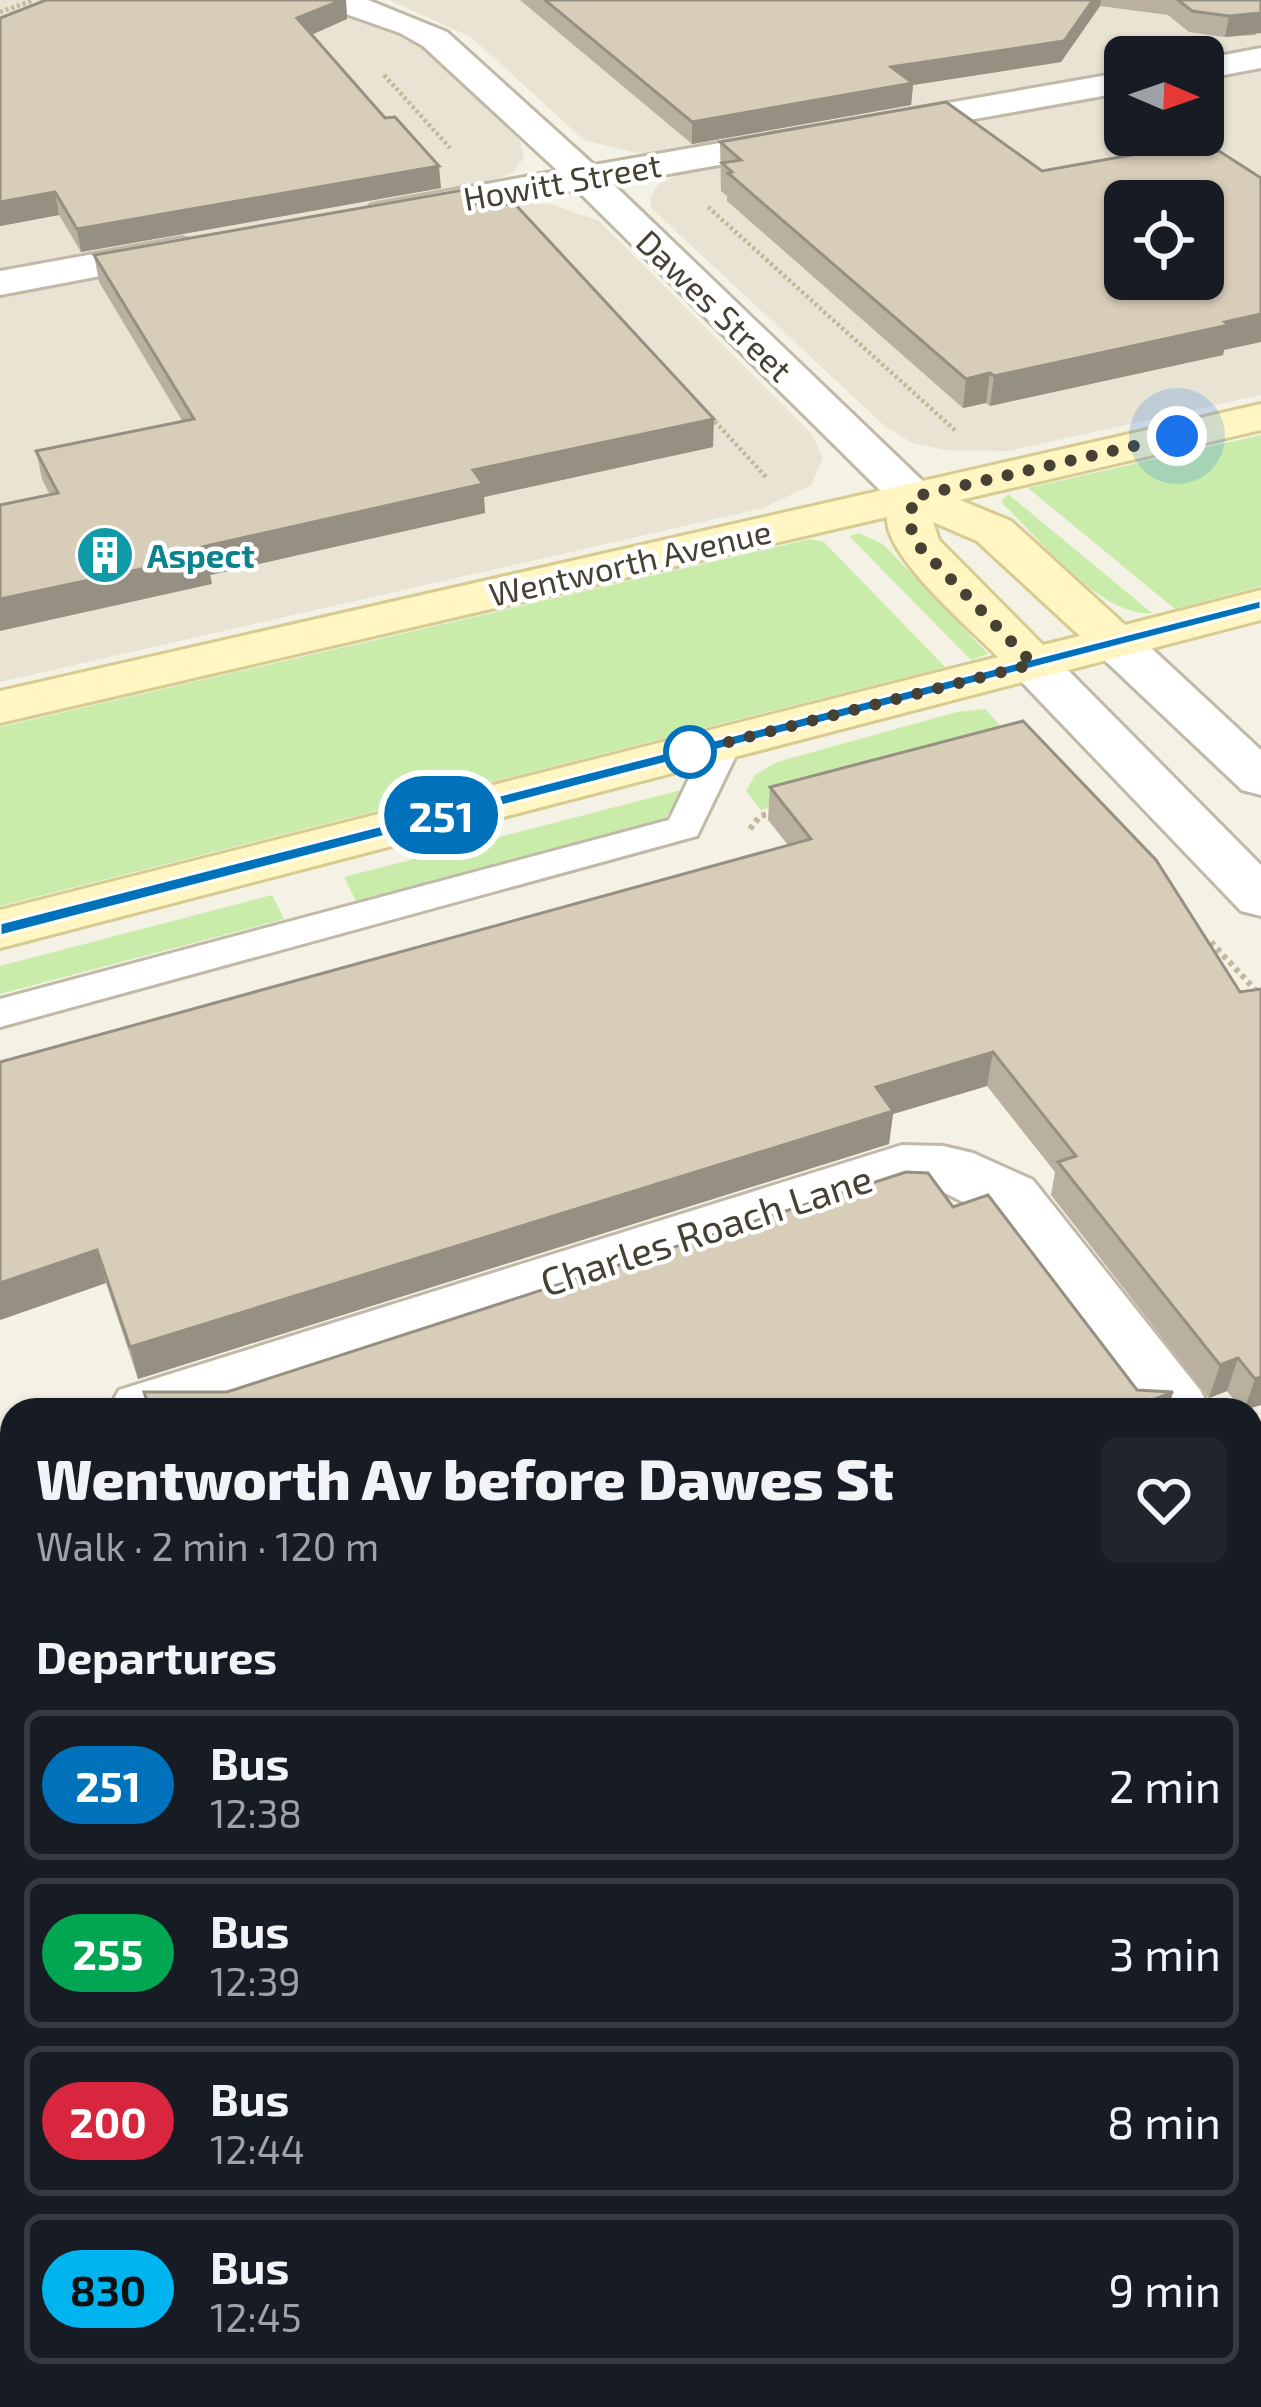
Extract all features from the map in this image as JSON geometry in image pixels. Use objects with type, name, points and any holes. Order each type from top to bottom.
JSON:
[{"type":"main road","name":"Wentworth Avenue","points":[[0,707],[1261,417]]},
{"type":"main road","points":[[1033,664],[917,544],[910,525],[913,497],[994,531],[1115,642]]},
{"type":"main road","points":[[0,929],[1261,605]]},
{"type":"street","name":"Dawes Street","points":[[337,0],[435,39],[585,177],[913,497]]},
{"type":"street","points":[[1224,64],[1261,58]]},
{"type":"street","name":"Howitt Street","points":[[351,219],[1104,86]]},
{"type":"street","points":[[0,283],[210,245]]},
{"type":"street","points":[[1115,642],[1261,780],[1173,808]]},
{"type":"street","points":[[1033,664],[1261,898]]},
{"type":"street","name":"Charles Roach Lane","points":[[181,1398],[873,1174],[923,1167],[973,1177],[1017,1203],[1165,1398]]},
{"type":"lane","points":[[0,1013],[684,828],[724,743]]},
{"type":"path","points":[[0,12],[34,0]]},
{"type":"path","points":[[661,164],[962,436]]},
{"type":"shaded area","points":[[0,0],[312,0],[376,20],[429,50],[520,141],[524,158],[512,173],[476,188],[0,272]]},
{"type":"shaded area","points":[[389,0],[1261,0],[1261,51],[1224,57],[1224,36],[1104,36],[1104,79],[672,153],[637,153],[584,140],[471,37]]},
{"type":"shaded area","points":[[1261,66],[1261,395],[1008,451],[945,450],[913,443],[887,428],[651,208],[658,185],[692,167],[1104,94],[1104,156],[1224,156],[1224,72]]},
{"type":"shaded area","points":[[499,203],[550,204],[599,221],[811,433],[823,458],[811,485],[763,508],[0,682],[0,291]]},
{"type":"green space","points":[[1261,435],[1261,586],[1175,609],[1028,488]]},
{"type":"green space","points":[[1008,494],[1152,613],[1132,611],[1091,589],[1001,502]]},
{"type":"green space","points":[[859,533],[883,544],[988,654],[971,660],[849,536]]},
{"type":"green space","points":[[810,539],[824,542],[945,667],[0,906],[0,727]]},
{"type":"green space","points":[[985,709],[1006,732],[1001,742],[761,810],[746,791],[755,775],[777,762],[957,712]]},
{"type":"green space","points":[[689,788],[665,818],[356,901],[344,877]]},
{"type":"green space","points":[[272,895],[284,919],[0,994],[0,966]]},
{"type":"building","points":[[46,0],[342,0],[297,18],[385,118],[395,117],[439,166],[77,229],[55,192],[0,202],[0,18]]},
{"type":"building","points":[[545,0],[1093,0],[1064,41],[891,67],[913,83],[692,122]]},
{"type":"building","points":[[1178,0],[1261,0],[1261,13],[1229,16],[1192,11]]},
{"type":"building","points":[[946,102],[1042,171],[1126,156],[1224,154],[1261,178],[1261,314],[1225,322],[1229,325],[966,379],[722,163],[741,160],[720,142]]},
{"type":"building","points":[[463,190],[481,209],[514,203],[714,419],[473,470],[483,484],[202,547],[207,555],[0,599],[0,505],[58,493],[36,451],[194,419],[94,255]]},
{"type":"building","points":[[1023,721],[1156,860],[1240,992],[1261,989],[1261,1377],[1255,1379],[1238,1358],[1220,1365],[1058,1162],[1076,1156],[993,1052],[876,1087],[893,1111],[130,1347],[97,1250],[0,1283],[0,1062],[811,839],[770,787]]},
{"type":"building","points":[[906,1172],[928,1173],[953,1207],[988,1195],[1137,1390],[1173,1392],[1158,1398],[146,1398],[144,1392],[227,1392]]},
{"type":"bus line","name":"251","points":[[0,930],[1261,606]]},
{"type":"place","name":"Aspect","points":[[105,555]]},
{"type":"route","points":[[690,752],[678,755],[1033,664],[917,544],[910,525],[913,497],[1177,436]]}]
